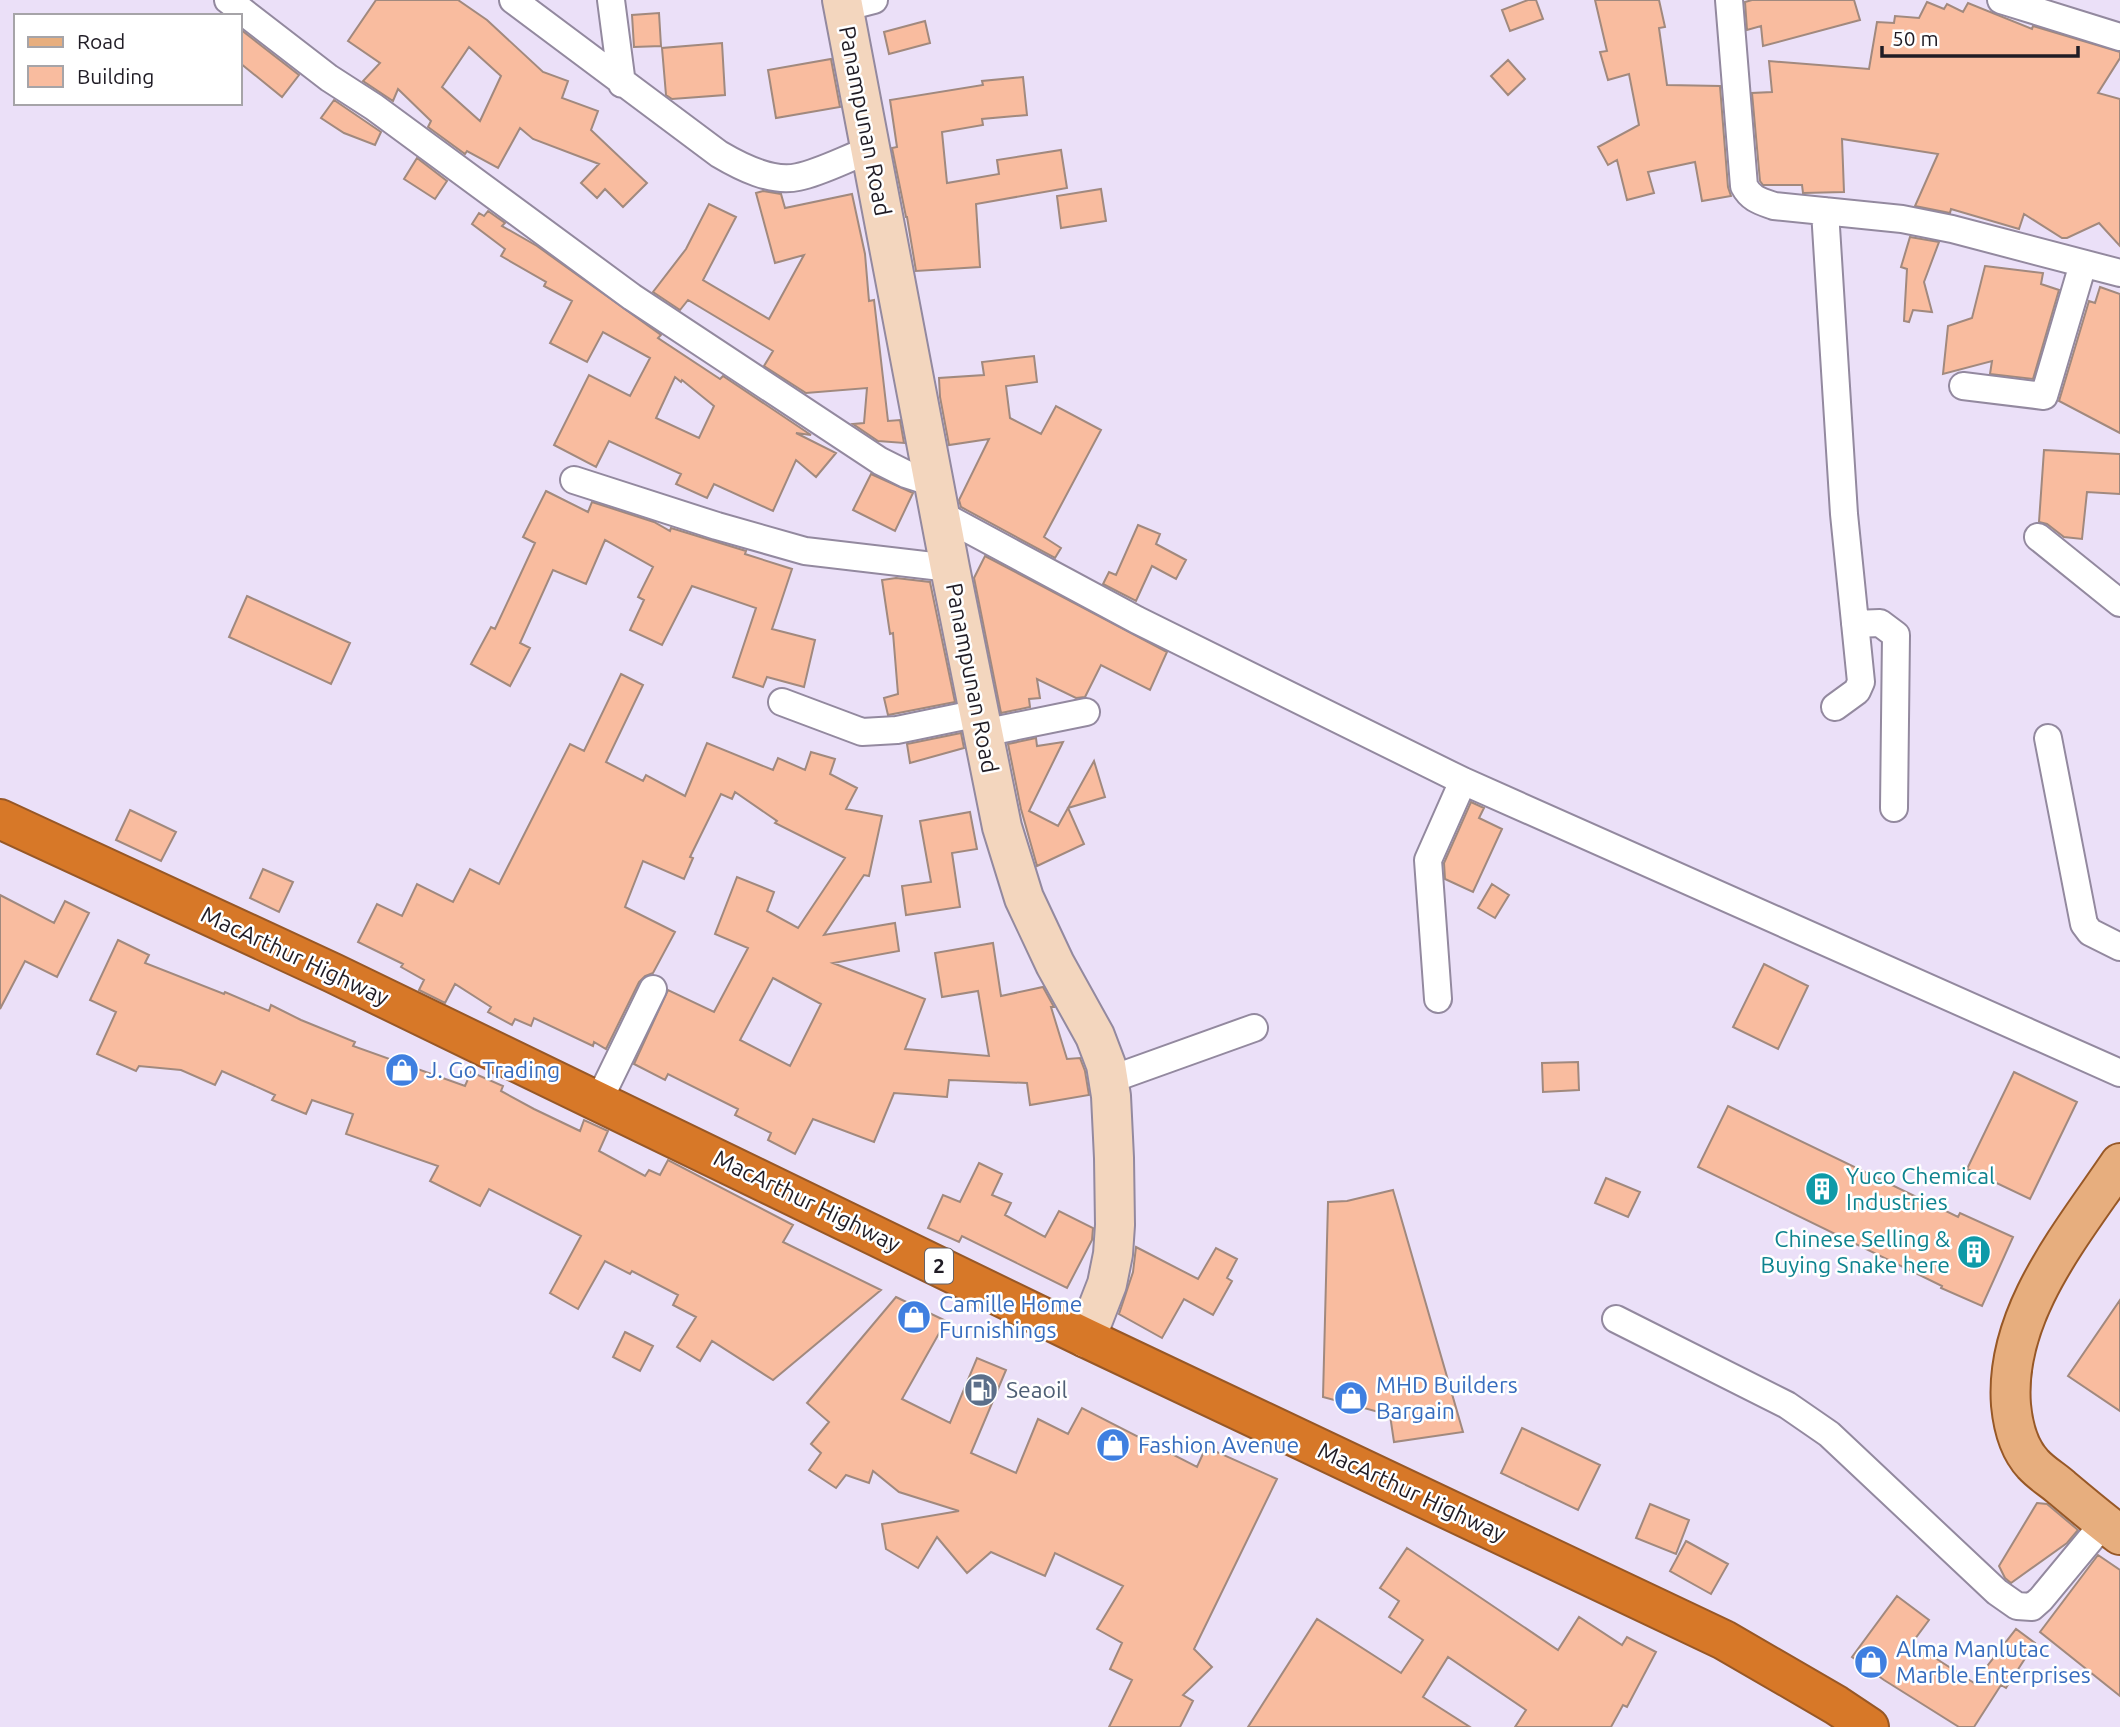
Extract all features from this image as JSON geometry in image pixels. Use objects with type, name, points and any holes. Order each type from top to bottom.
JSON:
[{"type":"highway","name":"MacArthur Highway","points":[[0,819],[333,972],[1086,1338],[1724,1640],[1869,1727]]},
{"type":"main road","points":[[2112,1529],[2033,1464],[2020,1444],[2012,1419],[2012,1360],[2031,1304],[2066,1243],[2120,1163]]},
{"type":"street","points":[[228,0],[329,78],[374,107],[632,297],[880,461],[906,474],[937,498],[1137,620],[1464,781],[2120,1073]]},
{"type":"street","points":[[513,0],[622,84],[735,164],[774,177],[796,178],[870,150]]},
{"type":"street","points":[[611,0],[622,84]]},
{"type":"street","points":[[1730,0],[1744,186],[1756,200],[1774,206],[1902,219],[1952,229],[2120,273]]},
{"type":"street","points":[[2001,0],[2059,9],[2120,37]]},
{"type":"street","name":"Panampunan Road","points":[[853,3],[870,150],[1002,827],[1024,898],[1055,964],[1095,1036],[1109,1080],[1114,1158],[1114,1254],[1107,1283],[1086,1338]]},
{"type":"street","points":[[1825,211],[1844,514],[1861,682],[1850,699],[1835,707]]},
{"type":"street","points":[[1963,386],[2043,397],[2045,395],[2083,264]]},
{"type":"street","points":[[574,480],[805,551],[950,568]]},
{"type":"street","points":[[2038,537],[2120,603]]},
{"type":"street","points":[[1855,624],[1880,623],[1896,635],[1894,808]]},
{"type":"street","points":[[782,702],[862,732],[1086,712]]},
{"type":"street","points":[[2048,738],[2084,924],[2090,932],[2120,947]]},
{"type":"street","points":[[1438,999],[1427,860],[1464,781]]},
{"type":"street","points":[[599,1100],[653,989]]},
{"type":"street","points":[[1109,1080],[1254,1028]]},
{"type":"street","points":[[1616,1319],[1787,1405],[1829,1434],[1997,1592],[2017,1606],[2032,1607],[2112,1529]]},
{"type":"building","points":[[376,0],[458,0],[487,20],[543,72],[568,81],[562,98],[598,111],[591,130],[647,183],[623,207],[605,189],[597,198],[581,183],[599,164],[533,139],[520,128],[498,168],[467,151],[465,154],[428,127],[431,121],[398,89],[393,101],[363,81],[380,63],[348,41]],"holes":[[[469,47],[501,76],[480,121],[442,87]]]},
{"type":"building","points":[[1528,0],[1536,0],[1543,19],[1510,31],[1502,10]]},
{"type":"building","points":[[1595,0],[1659,0],[1665,27],[1659,28],[1667,85],[1720,86],[1731,196],[1702,201],[1695,162],[1648,172],[1654,193],[1627,200],[1617,160],[1608,165],[1598,147],[1639,125],[1629,74],[1608,80],[1600,52],[1607,51]]},
{"type":"building","points":[[1854,0],[1860,20],[1763,46],[1761,26],[1747,30],[1745,2]]},
{"type":"building","points":[[1927,2],[1944,9],[1947,4],[1963,12],[1968,3],[2032,29],[2033,26],[2120,52],[2120,58],[2098,93],[2120,99],[2120,246],[2099,223],[2062,238],[2024,214],[2019,229],[1951,209],[1950,213],[1915,206],[1938,154],[1842,139],[1844,192],[1803,193],[1802,185],[1763,185],[1760,181],[1752,93],[1772,92],[1769,61],[1869,69],[1877,22],[1894,23],[1895,16],[1919,18]]},
{"type":"building","points":[[659,13],[661,46],[634,47],[632,15]]},
{"type":"building","points":[[925,21],[930,43],[889,54],[884,32]]},
{"type":"building","points":[[242,31],[299,75],[282,97],[242,65]]},
{"type":"building","points":[[722,43],[725,95],[672,99],[666,95],[662,48]]},
{"type":"building","points":[[831,59],[840,107],[776,118],[768,70]]},
{"type":"building","points":[[1508,60],[1525,79],[1508,95],[1491,76]]},
{"type":"building","points":[[1023,77],[1027,115],[982,119],[983,125],[942,132],[947,183],[999,174],[997,160],[1061,150],[1067,188],[976,204],[980,267],[916,271],[892,148],[897,147],[890,100],[983,85],[982,81]]},
{"type":"building","points":[[334,100],[381,132],[375,145],[344,133],[321,118]]},
{"type":"building","points":[[417,158],[447,181],[435,199],[404,179]]},
{"type":"building","points":[[1101,189],[1106,221],[1061,228],[1057,196]]},
{"type":"building","points":[[763,191],[781,194],[785,208],[852,194],[865,254],[869,301],[874,300],[888,421],[900,420],[904,443],[878,441],[853,424],[864,423],[867,388],[806,393],[764,366],[773,351],[688,300],[680,310],[653,292],[686,249],[709,204],[736,217],[703,280],[769,319],[804,255],[775,263],[756,193]]},
{"type":"building","points":[[488,211],[505,223],[502,226],[537,246],[661,335],[658,338],[720,379],[723,376],[811,435],[796,433],[836,453],[816,477],[796,460],[773,511],[714,484],[707,498],[676,484],[681,474],[609,441],[596,467],[554,445],[589,375],[630,396],[650,358],[603,332],[587,362],[550,343],[572,301],[544,286],[546,282],[501,256],[505,249],[472,224],[479,213],[484,216]],"holes":[[[675,377],[681,382],[682,380],[714,406],[699,438],[656,418]]]},
{"type":"building","points":[[1910,237],[1939,242],[1924,282],[1932,312],[1913,310],[1909,322],[1904,321],[1907,269],[1901,267]]},
{"type":"building","points":[[1985,266],[2043,273],[2041,284],[2059,290],[2033,379],[1990,374],[1992,361],[1943,374],[1948,326],[1972,318]]},
{"type":"building","points":[[2100,287],[2120,294],[2120,433],[2059,401],[2089,301],[2095,303]]},
{"type":"building","points":[[1034,356],[1037,382],[1006,386],[1010,418],[1041,434],[1056,406],[1101,430],[1044,537],[1061,548],[1055,558],[961,507],[959,500],[989,439],[949,445],[940,397],[939,378],[984,375],[982,362]]},
{"type":"building","points":[[2044,450],[2120,454],[2120,494],[2087,492],[2082,539],[2064,537],[2047,524],[2039,522]]},
{"type":"building","points":[[871,474],[913,493],[895,531],[853,510]]},
{"type":"building","points":[[546,491],[588,512],[592,502],[654,522],[670,531],[671,528],[746,551],[745,554],[792,569],[772,629],[815,640],[804,687],[767,677],[763,687],[733,677],[756,608],[692,586],[662,645],[630,630],[644,600],[638,597],[653,567],[605,540],[586,584],[553,570],[520,643],[530,648],[510,686],[471,664],[491,627],[495,629],[535,543],[523,537]]},
{"type":"building","points":[[1138,525],[1160,534],[1156,544],[1186,560],[1176,579],[1152,566],[1136,601],[1103,584],[1109,572],[1116,575]]},
{"type":"building","points":[[985,556],[1167,652],[1150,690],[1101,665],[1085,697],[1076,698],[1037,679],[1040,698],[1029,699],[1030,707],[1001,713],[974,578]]},
{"type":"building","points":[[896,578],[930,582],[955,702],[888,715],[884,698],[898,694],[893,633],[890,634],[882,580]]},
{"type":"building","points":[[247,596],[350,643],[331,684],[229,637]]},
{"type":"building","points":[[621,674],[643,685],[606,762],[643,781],[646,775],[685,796],[707,743],[773,770],[778,758],[805,770],[811,752],[835,759],[830,774],[857,788],[846,809],[882,816],[869,876],[864,875],[824,935],[895,923],[899,951],[833,963],[925,999],[905,1049],[989,1056],[978,991],[942,997],[935,953],[993,943],[1001,996],[1043,987],[1054,1007],[1051,1007],[1067,1059],[1080,1058],[1089,1095],[1030,1105],[1027,1083],[949,1080],[947,1097],[894,1093],[874,1142],[813,1119],[795,1154],[768,1140],[771,1133],[735,1115],[738,1109],[668,1074],[665,1080],[634,1064],[668,990],[714,1012],[748,948],[715,934],[737,877],[774,892],[767,911],[798,928],[845,858],[775,823],[777,821],[735,792],[732,799],[721,794],[690,857],[693,858],[684,879],[643,861],[625,907],[675,932],[653,973],[639,982],[606,1049],[594,1042],[593,1046],[534,1018],[531,1026],[515,1019],[512,1025],[488,1012],[491,1007],[455,984],[445,1003],[419,990],[424,980],[401,967],[403,964],[358,942],[377,904],[402,916],[417,884],[453,902],[470,869],[499,884],[570,744],[584,751]],"holes":[[[773,978],[821,1004],[790,1066],[740,1040]]]},
{"type":"building","points":[[961,733],[964,748],[910,763],[907,744]]},
{"type":"building","points":[[1036,738],[1037,746],[1063,742],[1029,811],[1058,826],[1094,761],[1105,797],[1068,808],[1084,844],[1037,866],[1021,809],[1008,744]]},
{"type":"building","points":[[1471,802],[1484,808],[1479,818],[1502,829],[1473,892],[1445,879],[1444,863]]},
{"type":"building","points":[[130,810],[176,832],[161,861],[116,840]]},
{"type":"building","points":[[970,812],[977,849],[952,853],[960,907],[906,915],[902,886],[931,882],[920,821]]},
{"type":"building","points":[[263,869],[293,882],[279,912],[250,898]]},
{"type":"building","points":[[1492,884],[1509,895],[1495,918],[1478,908]]},
{"type":"building","points":[[0,895],[54,923],[65,901],[89,913],[57,977],[25,961],[0,1009]]},
{"type":"building","points":[[118,940],[149,955],[145,963],[269,1011],[271,1005],[355,1042],[353,1046],[465,1086],[471,1072],[503,1086],[501,1091],[580,1131],[584,1120],[608,1131],[599,1151],[645,1176],[649,1170],[660,1175],[668,1160],[793,1225],[783,1242],[881,1290],[773,1380],[712,1341],[700,1361],[677,1347],[696,1317],[673,1305],[678,1295],[632,1271],[630,1274],[605,1261],[578,1309],[550,1293],[581,1236],[489,1189],[480,1206],[430,1181],[438,1166],[346,1134],[353,1114],[312,1100],[306,1114],[272,1100],[275,1095],[222,1071],[215,1085],[181,1070],[139,1066],[136,1071],[97,1054],[116,1012],[90,1000]]},
{"type":"building","points":[[1764,964],[1808,986],[1778,1049],[1733,1027]]},
{"type":"building","points":[[1578,1062],[1579,1090],[1543,1092],[1542,1063]]},
{"type":"building","points":[[2014,1072],[2077,1102],[2030,1199],[1967,1169]]},
{"type":"building","name":"Yuco Chemical Industries","points":[[1728,1106],[1958,1217],[1960,1213],[2013,1237],[1982,1306],[1698,1167]]},
{"type":"building","points":[[979,1163],[1002,1174],[992,1195],[1011,1203],[1005,1215],[1045,1237],[1059,1211],[1093,1228],[1092,1240],[1067,1288],[962,1236],[959,1242],[928,1228],[943,1195],[960,1202]]},
{"type":"building","points":[[1606,1178],[1640,1192],[1628,1217],[1595,1203]]},
{"type":"building","points":[[1393,1190],[1463,1432],[1394,1442],[1390,1415],[1323,1397],[1328,1202],[1347,1201]]},
{"type":"building","points":[[1136,1247],[1198,1279],[1216,1248],[1237,1259],[1227,1278],[1232,1281],[1213,1315],[1184,1299],[1162,1338],[1119,1314],[1133,1272]]},
{"type":"building","points":[[896,1297],[946,1321],[902,1399],[950,1423],[977,1358],[1006,1370],[971,1453],[1016,1473],[1038,1419],[1068,1434],[1082,1408],[1197,1467],[1206,1447],[1277,1479],[1194,1649],[1212,1667],[1183,1695],[1193,1701],[1180,1727],[1109,1727],[1132,1680],[1110,1669],[1122,1643],[1097,1629],[1123,1586],[1055,1553],[1045,1576],[991,1552],[967,1573],[937,1537],[918,1568],[886,1549],[882,1524],[959,1511],[899,1492],[873,1471],[869,1483],[846,1475],[836,1488],[809,1470],[821,1453],[811,1444],[829,1422],[807,1403]]},
{"type":"building","points":[[2120,1300],[2120,1411],[2068,1376]]},
{"type":"building","points":[[625,1332],[653,1346],[640,1371],[613,1357]]},
{"type":"building","points":[[1522,1428],[1600,1465],[1578,1510],[1501,1473]]},
{"type":"building","points":[[2037,1503],[2047,1504],[2078,1530],[2067,1543],[2011,1583],[1999,1566]]},
{"type":"building","points":[[1650,1504],[1689,1520],[1676,1554],[1636,1538]]},
{"type":"building","points":[[1686,1541],[1728,1564],[1711,1594],[1670,1571]]},
{"type":"building","points":[[1407,1548],[1558,1650],[1579,1617],[1622,1645],[1627,1637],[1656,1652],[1627,1707],[1623,1705],[1611,1727],[1515,1727],[1526,1710],[1448,1657],[1423,1697],[1470,1727],[1248,1727],[1317,1619],[1401,1673],[1423,1640],[1389,1617],[1399,1601],[1380,1588]]},
{"type":"building","points":[[2098,1555],[2120,1570],[2120,1696],[2040,1632]]},
{"type":"building","points":[[1897,1596],[1929,1620],[1912,1643],[1974,1683],[2016,1629],[2035,1643],[2006,1688],[2001,1685],[1974,1727],[1959,1727],[1852,1657]]},
{"type":"place","name":"J. Go Trading","points":[[402,1070]]},
{"type":"place","name":"Yuco Chemical Industries","points":[[1822,1189]]},
{"type":"place","name":"Chinese Selling & Buying Snake here","points":[[1974,1252]]},
{"type":"place","name":"Camille Home Furnishings","points":[[914,1317]]},
{"type":"place","name":"Seaoil","points":[[981,1390]]},
{"type":"place","name":"MHD Builders Bargain","points":[[1351,1398]]},
{"type":"place","name":"Fashion Avenue","points":[[1113,1445]]},
{"type":"place","name":"Alma Manlutac Marble Enterprises","points":[[1871,1662]]}]
